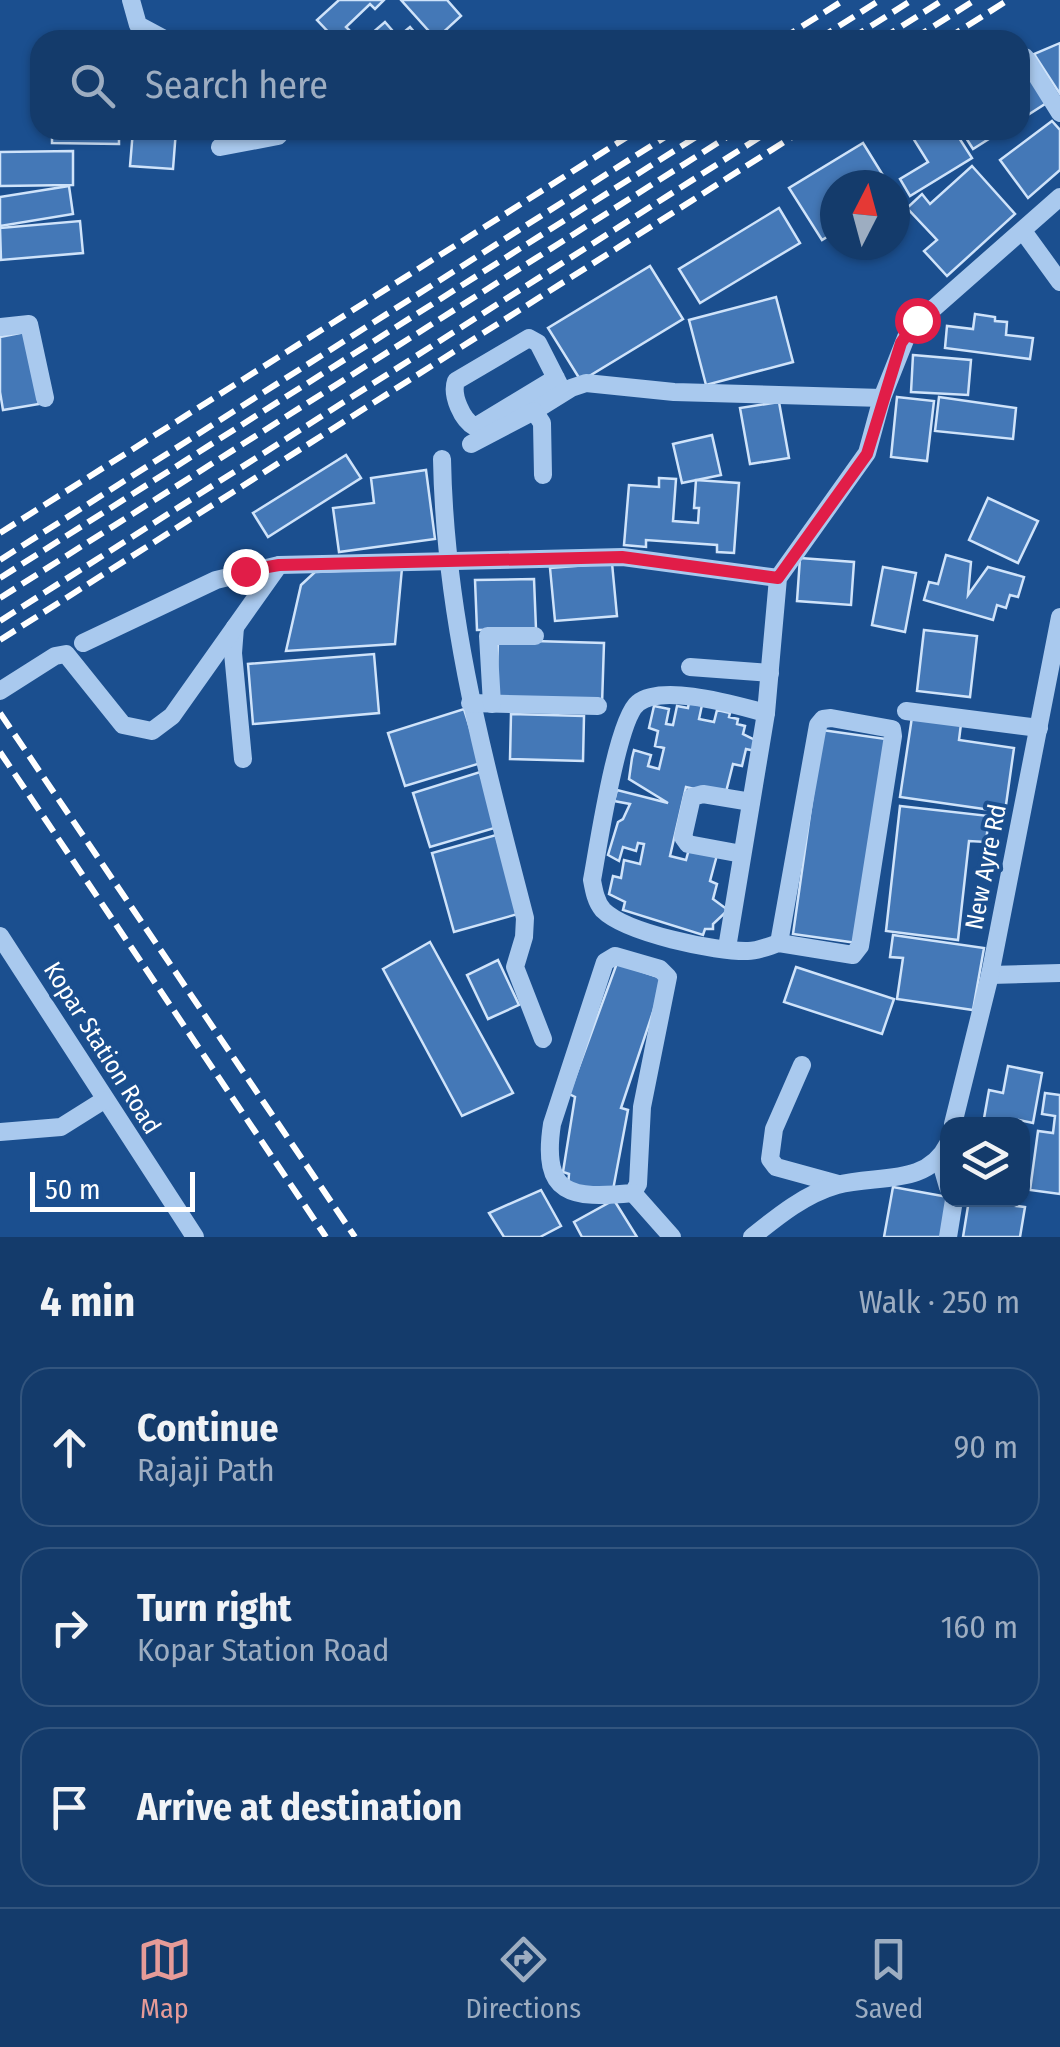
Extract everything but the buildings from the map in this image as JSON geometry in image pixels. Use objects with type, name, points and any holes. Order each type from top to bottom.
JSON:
[{"type":"street","points":[[130,0],[138,24],[148,30]]},
{"type":"street","points":[[1030,66],[1060,112]]},
{"type":"street","points":[[220,147],[257,140]]},
{"type":"street","points":[[727,948],[766,712],[778,578],[867,454],[882,398],[909,330],[1060,197]]},
{"type":"street","points":[[1024,231],[1060,282]]},
{"type":"street","points":[[0,327],[29,324],[45,398]]},
{"type":"street","points":[[559,385],[538,343],[528,338],[456,381],[454,394],[468,424],[475,427],[559,385],[586,382],[674,392],[882,398]]},
{"type":"street","points":[[471,444],[534,411],[559,385]]},
{"type":"street","points":[[534,411],[542,423],[543,475]]},
{"type":"street","points":[[442,460],[447,563],[470,703],[525,918],[516,968],[544,1039]]},
{"type":"street","points":[[83,643],[216,580],[279,565],[622,557],[778,578]]},
{"type":"street","points":[[0,691],[61,653],[72,658],[123,724],[152,730],[172,716],[279,565]]},
{"type":"street","name":"New Ayre Rd","points":[[955,1117],[990,975],[1060,617]]},
{"type":"street","points":[[234,627],[244,760]]},
{"type":"street","points":[[492,704],[488,636],[535,636]]},
{"type":"street","points":[[690,667],[770,673]]},
{"type":"street","points":[[766,712],[686,694],[647,698],[638,703],[628,716],[620,742],[592,880],[595,896],[604,910],[642,931],[668,939],[744,952],[779,943],[853,954],[860,946],[892,729],[831,718],[823,718],[818,725],[779,943]]},
{"type":"street","points":[[470,703],[598,706]]},
{"type":"street","points":[[906,711],[1039,728]]},
{"type":"street","points":[[742,854],[688,844],[683,838],[692,796],[703,794],[751,802]]},
{"type":"street","name":"Kopar Station Road","points":[[0,936],[195,1237]]},
{"type":"street","points":[[615,956],[660,969],[668,977],[642,1107],[638,1184],[634,1193],[610,1196],[566,1192],[558,1185],[548,1152],[552,1124],[605,962],[615,956]]},
{"type":"street","points":[[990,975],[1060,973]]},
{"type":"street","points":[[802,1064],[774,1130],[770,1158],[776,1167],[839,1184]]},
{"type":"street","points":[[0,1132],[61,1127],[104,1100]]},
{"type":"street","points":[[763,1234],[788,1209],[839,1184],[908,1175],[940,1155]]},
{"type":"street","points":[[634,1193],[672,1237]]},
{"type":"street","points":[[948,1237],[953,1207]]},
{"type":"railway","points":[[796,30],[844,0]]},
{"type":"railway","points":[[833,30],[880,0]]},
{"type":"railway","points":[[865,30],[912,0]]},
{"type":"railway","points":[[896,30],[943,0]]},
{"type":"railway","points":[[928,30],[975,0]]},
{"type":"railway","points":[[961,30],[1008,0]]},
{"type":"railway","points":[[0,533],[622,140]]},
{"type":"railway","points":[[0,560],[660,140]]},
{"type":"railway","points":[[0,578],[691,140]]},
{"type":"railway","points":[[0,598],[722,140]]},
{"type":"railway","points":[[0,621],[755,140]]},
{"type":"railway","points":[[0,640],[787,140]]},
{"type":"railway","points":[[0,713],[355,1237]]},
{"type":"railway","points":[[0,752],[326,1237]]},
{"type":"route","points":[[245,571],[279,565],[622,557],[778,578],[797,546],[867,454],[901,343],[917,320]]}]
